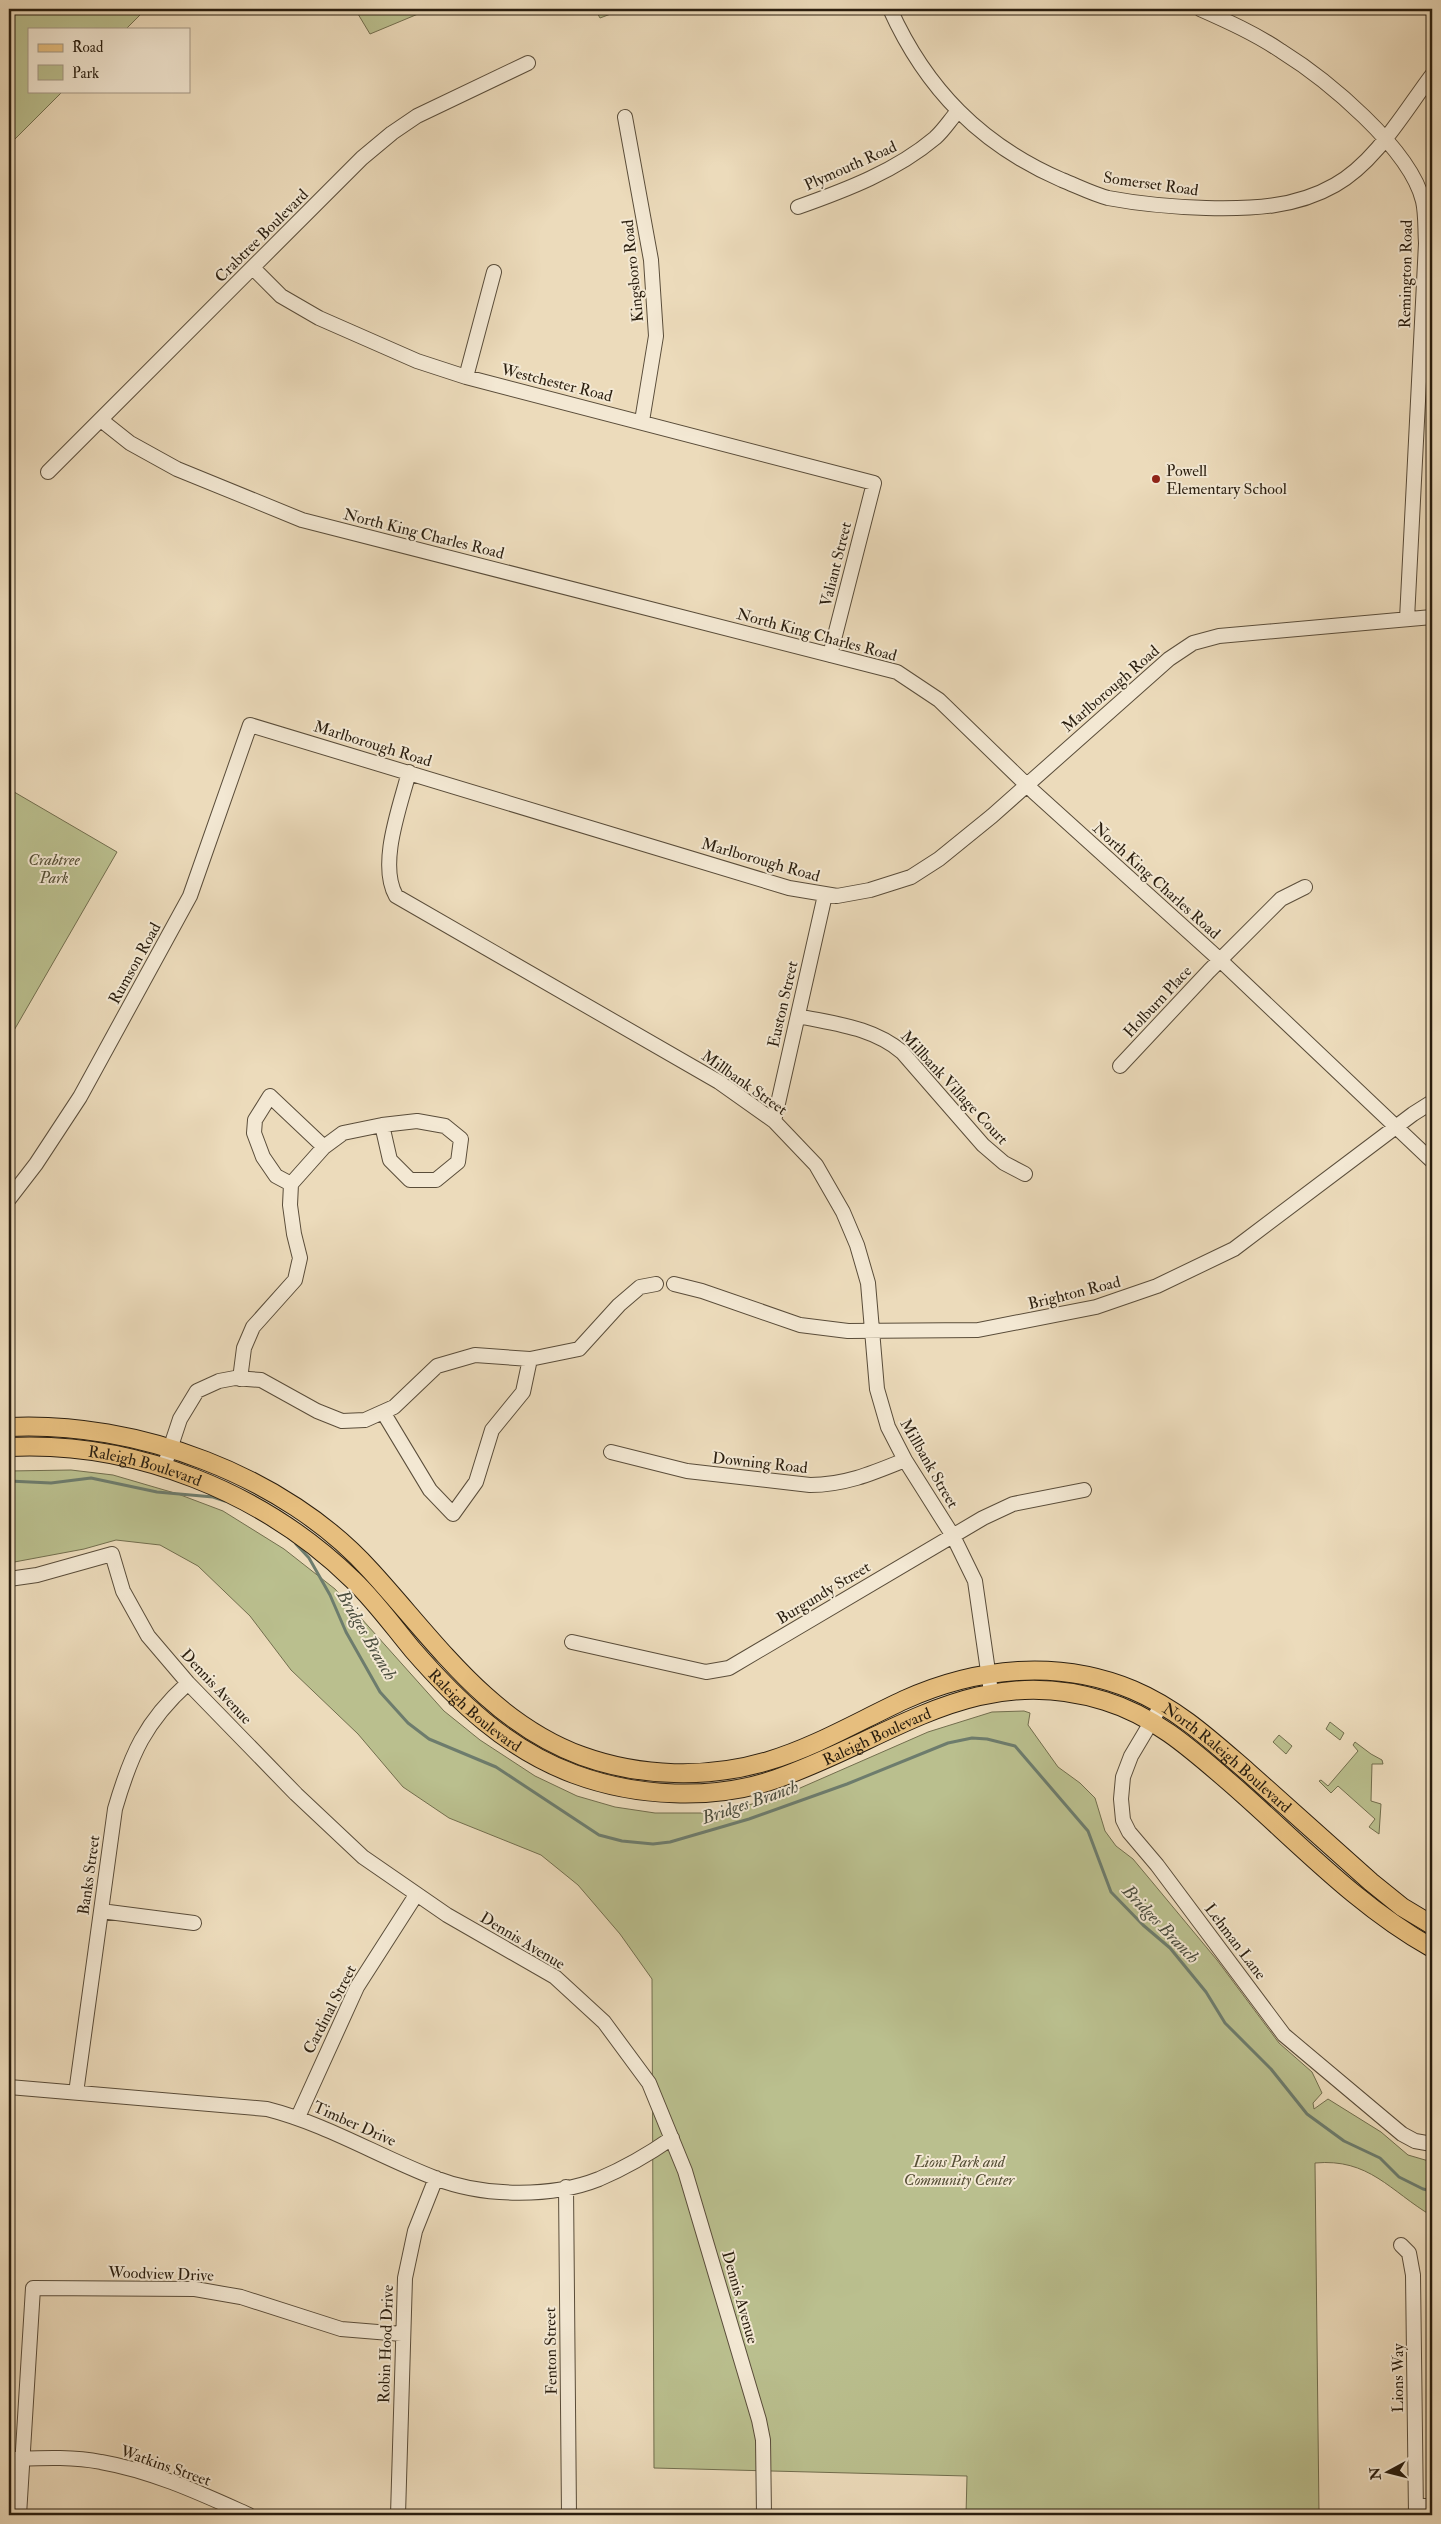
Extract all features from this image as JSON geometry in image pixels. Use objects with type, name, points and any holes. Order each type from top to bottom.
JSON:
[{"type":"main road","name":"Raleigh Boulevard","points":[[9,1428],[62,1428],[134,1438],[196,1457],[261,1487],[323,1528],[367,1566],[464,1677],[501,1711],[553,1744],[616,1766],[676,1773],[709,1772],[769,1761],[816,1742],[909,1698],[946,1684],[989,1673]]},
{"type":"main road","name":"Raleigh Boulevard","points":[[9,1447],[60,1447],[98,1451],[164,1467],[189,1476],[252,1505],[312,1544],[354,1581],[450,1691],[489,1727],[545,1762],[576,1775],[612,1785],[675,1793],[710,1792],[773,1780],[822,1761],[915,1716],[950,1702],[991,1692]]},
{"type":"main road","name":"North Raleigh Boulevard","points":[[989,1673],[1031,1670],[1088,1676],[1136,1691],[1162,1704],[1186,1718],[1371,1882],[1402,1907],[1432,1925]]},
{"type":"main road","name":"North Raleigh Boulevard","points":[[991,1692],[1030,1690],[1084,1695],[1128,1709],[1175,1735],[1391,1924],[1432,1948]]},
{"type":"street","name":"Somerset Road","points":[[890,9],[902,36],[930,80],[976,130],[1030,166],[1108,198],[1192,207],[1248,209],[1278,206],[1312,196],[1336,184],[1360,167],[1385,138],[1432,75]]},
{"type":"street","name":"Remington Road","points":[[1200,9],[1281,50],[1330,86],[1385,138],[1411,173],[1423,201],[1426,243],[1407,620]]},
{"type":"street","name":"Crabtree Boulevard","points":[[48,472],[362,158],[392,133],[417,116],[528,63]]},
{"type":"street","name":"Plymouth Road","points":[[798,207],[841,192],[909,158],[937,136],[958,111]]},
{"type":"street","name":"Kingsboro Road","points":[[625,117],[651,260],[656,336],[642,421]]},
{"type":"street","name":"Westchester Road","points":[[252,268],[281,296],[319,318],[417,361],[466,377],[642,421],[874,483]]},
{"type":"street","points":[[466,377],[494,272]]},
{"type":"street","name":"North King Charles Road","points":[[101,420],[130,443],[177,469],[302,520],[897,672],[939,700],[1027,785],[1220,960],[1432,1161]]},
{"type":"street","name":"Valiant Street","points":[[830,655],[874,483]]},
{"type":"street","name":"Marlborough Road","points":[[250,725],[789,888],[825,895],[870,890],[911,877],[946,853],[1027,785],[1169,659],[1193,643],[1219,636],[1432,617]]},
{"type":"street","name":"Rumson Road","points":[[9,1199],[36,1164],[80,1097],[190,896],[250,725]]},
{"type":"street","name":"Millbank Street","points":[[409,772],[390,852],[390,886],[396,896],[719,1082],[774,1121],[816,1165],[843,1212],[857,1245],[868,1282],[877,1389],[888,1427],[905,1460],[953,1536],[975,1581],[991,1692]]},
{"type":"street","name":"Holburn Place","points":[[1120,1066],[1220,960],[1282,899],[1305,887]]},
{"type":"street","name":"Euston Street","points":[[774,1121],[825,895]]},
{"type":"street","name":"Millbank Village Court","points":[[798,1016],[865,1030],[887,1039],[902,1052],[983,1145],[1004,1163],[1025,1174]]},
{"type":"street","points":[[292,1184],[276,1176],[263,1157],[254,1132],[255,1120],[270,1096],[324,1147]]},
{"type":"street","name":"Brighton Road","points":[[674,1284],[702,1291],[800,1325],[848,1331],[978,1330],[1096,1307],[1157,1286],[1234,1249],[1432,1102]]},
{"type":"street","points":[[240,1378],[244,1348],[252,1327],[295,1280],[300,1258],[290,1205],[292,1184],[324,1147],[343,1134],[382,1125],[416,1121],[445,1126],[461,1139],[458,1162],[436,1180],[410,1180],[390,1160],[382,1125]]},
{"type":"street","points":[[164,1467],[180,1419],[197,1391],[219,1381],[240,1378],[261,1380],[317,1411],[342,1421],[365,1420],[394,1407],[437,1366],[475,1355],[530,1359],[579,1349],[619,1305],[640,1287],[656,1284]]},
{"type":"street","points":[[383,1412],[430,1490],[453,1514],[476,1482],[492,1430],[523,1392],[530,1359]]},
{"type":"street","name":"Downing Road","points":[[611,1452],[687,1472],[810,1485],[829,1485],[857,1480],[905,1460]]},
{"type":"street","name":"Burgundy Street","points":[[572,1642],[706,1672],[729,1668],[983,1518],[1013,1504],[1084,1490]]},
{"type":"street","name":"Dennis Avenue","points":[[9,1580],[37,1575],[112,1554],[123,1591],[148,1636],[188,1682],[296,1794],[363,1857],[416,1895],[555,1977],[604,2022],[649,2083],[691,2189],[759,2420],[764,2474],[764,2515]]},
{"type":"street","name":"Banks Street","points":[[76,2093],[115,1809],[127,1767],[143,1734],[188,1682]]},
{"type":"street","name":"Lehman Lane","points":[[1162,1704],[1131,1756],[1123,1777],[1121,1799],[1123,1820],[1130,1832],[1157,1865],[1284,2035],[1402,2134],[1432,2144]]},
{"type":"street","name":"Cardinal Street","points":[[298,2117],[357,1987],[416,1895]]},
{"type":"street","points":[[101,1911],[194,1922]]},
{"type":"street","name":"Timber Drive","points":[[9,2087],[259,2108],[298,2117],[436,2178],[502,2191],[538,2191],[566,2187],[598,2179],[622,2168],[672,2138]]},
{"type":"street","name":"Robin Hood Drive","points":[[398,2515],[405,2278],[415,2231],[436,2178]]},
{"type":"street","name":"Fenton Street","points":[[566,2187],[569,2515]]},
{"type":"street","name":"Lions Way","points":[[1401,2245],[1409,2253],[1414,2275],[1416,2511]]},
{"type":"street","name":"Woodview Drive","points":[[16,2459],[33,2288],[195,2289],[241,2296],[342,2329],[402,2334]]},
{"type":"street","points":[[16,2459],[19,2515]]},
{"type":"street","name":"Watkins Street","points":[[16,2459],[100,2461],[138,2470],[184,2486],[250,2515]]},
{"type":"street","points":[[1416,2511],[1432,2506]]},
{"type":"green space","points":[[9,9],[146,9],[127,28],[28,28],[28,92],[62,92],[9,145]]},
{"type":"green space","points":[[355,9],[430,9],[370,34]]},
{"type":"green space","points":[[595,9],[624,9],[600,18]]},
{"type":"green space","name":"Crabtree Park","points":[[9,789],[117,852],[9,1039]]},
{"type":"green space","name":"Lions Park and Community Center","points":[[71,1470],[113,1475],[178,1494],[223,1511],[284,1549],[335,1589],[444,1711],[480,1740],[535,1776],[577,1796],[615,1807],[655,1813],[711,1813],[775,1799],[928,1732],[992,1712],[1024,1711],[1030,1713],[1028,1725],[1058,1767],[1080,1783],[1095,1798],[1105,1831],[1116,1846],[1133,1859],[1217,1960],[1279,2043],[1312,2072],[1322,2093],[1313,2103],[1314,2109],[1328,2099],[1381,2132],[1408,2155],[1432,2162],[1432,2216],[1365,2171],[1334,2163],[1315,2163],[1319,2515],[966,2515],[967,2476],[654,2468],[652,1979],[620,1934],[578,1885],[541,1855],[449,1818],[403,1787],[358,1734],[291,1670],[250,1616],[198,1566],[160,1545],[116,1540],[84,1549],[9,1563],[9,1471]]},
{"type":"green space","points":[[1330,1722],[1344,1733],[1340,1740],[1326,1729]]},
{"type":"green space","points":[[1279,1735],[1292,1746],[1286,1754],[1273,1742]]},
{"type":"green space","points":[[1355,1742],[1382,1760],[1383,1764],[1372,1764],[1371,1801],[1381,1804],[1379,1834],[1369,1827],[1375,1819],[1338,1786],[1331,1793],[1319,1781],[1321,1780],[1328,1786],[1358,1751],[1353,1745]]},
{"type":"waterway","name":"Bridges Branch","points":[[9,1481],[51,1483],[91,1478],[157,1492],[213,1497],[225,1501]]},
{"type":"waterway","name":"Bridges Branch","points":[[296,1544],[309,1558],[330,1595],[346,1632],[380,1692],[408,1723],[429,1739],[496,1767],[599,1835],[622,1841],[653,1844],[670,1842],[749,1819],[847,1784],[948,1743],[972,1738],[987,1739],[1015,1746],[1088,1831],[1111,1892],[1143,1925],[1170,1948],[1206,1992],[1225,2023],[1271,2069],[1307,2114],[1344,2141],[1380,2158],[1399,2177],[1423,2189],[1432,2191]]},
{"type":"place","name":"Powell Elementary School","points":[[1156,479]]}]
